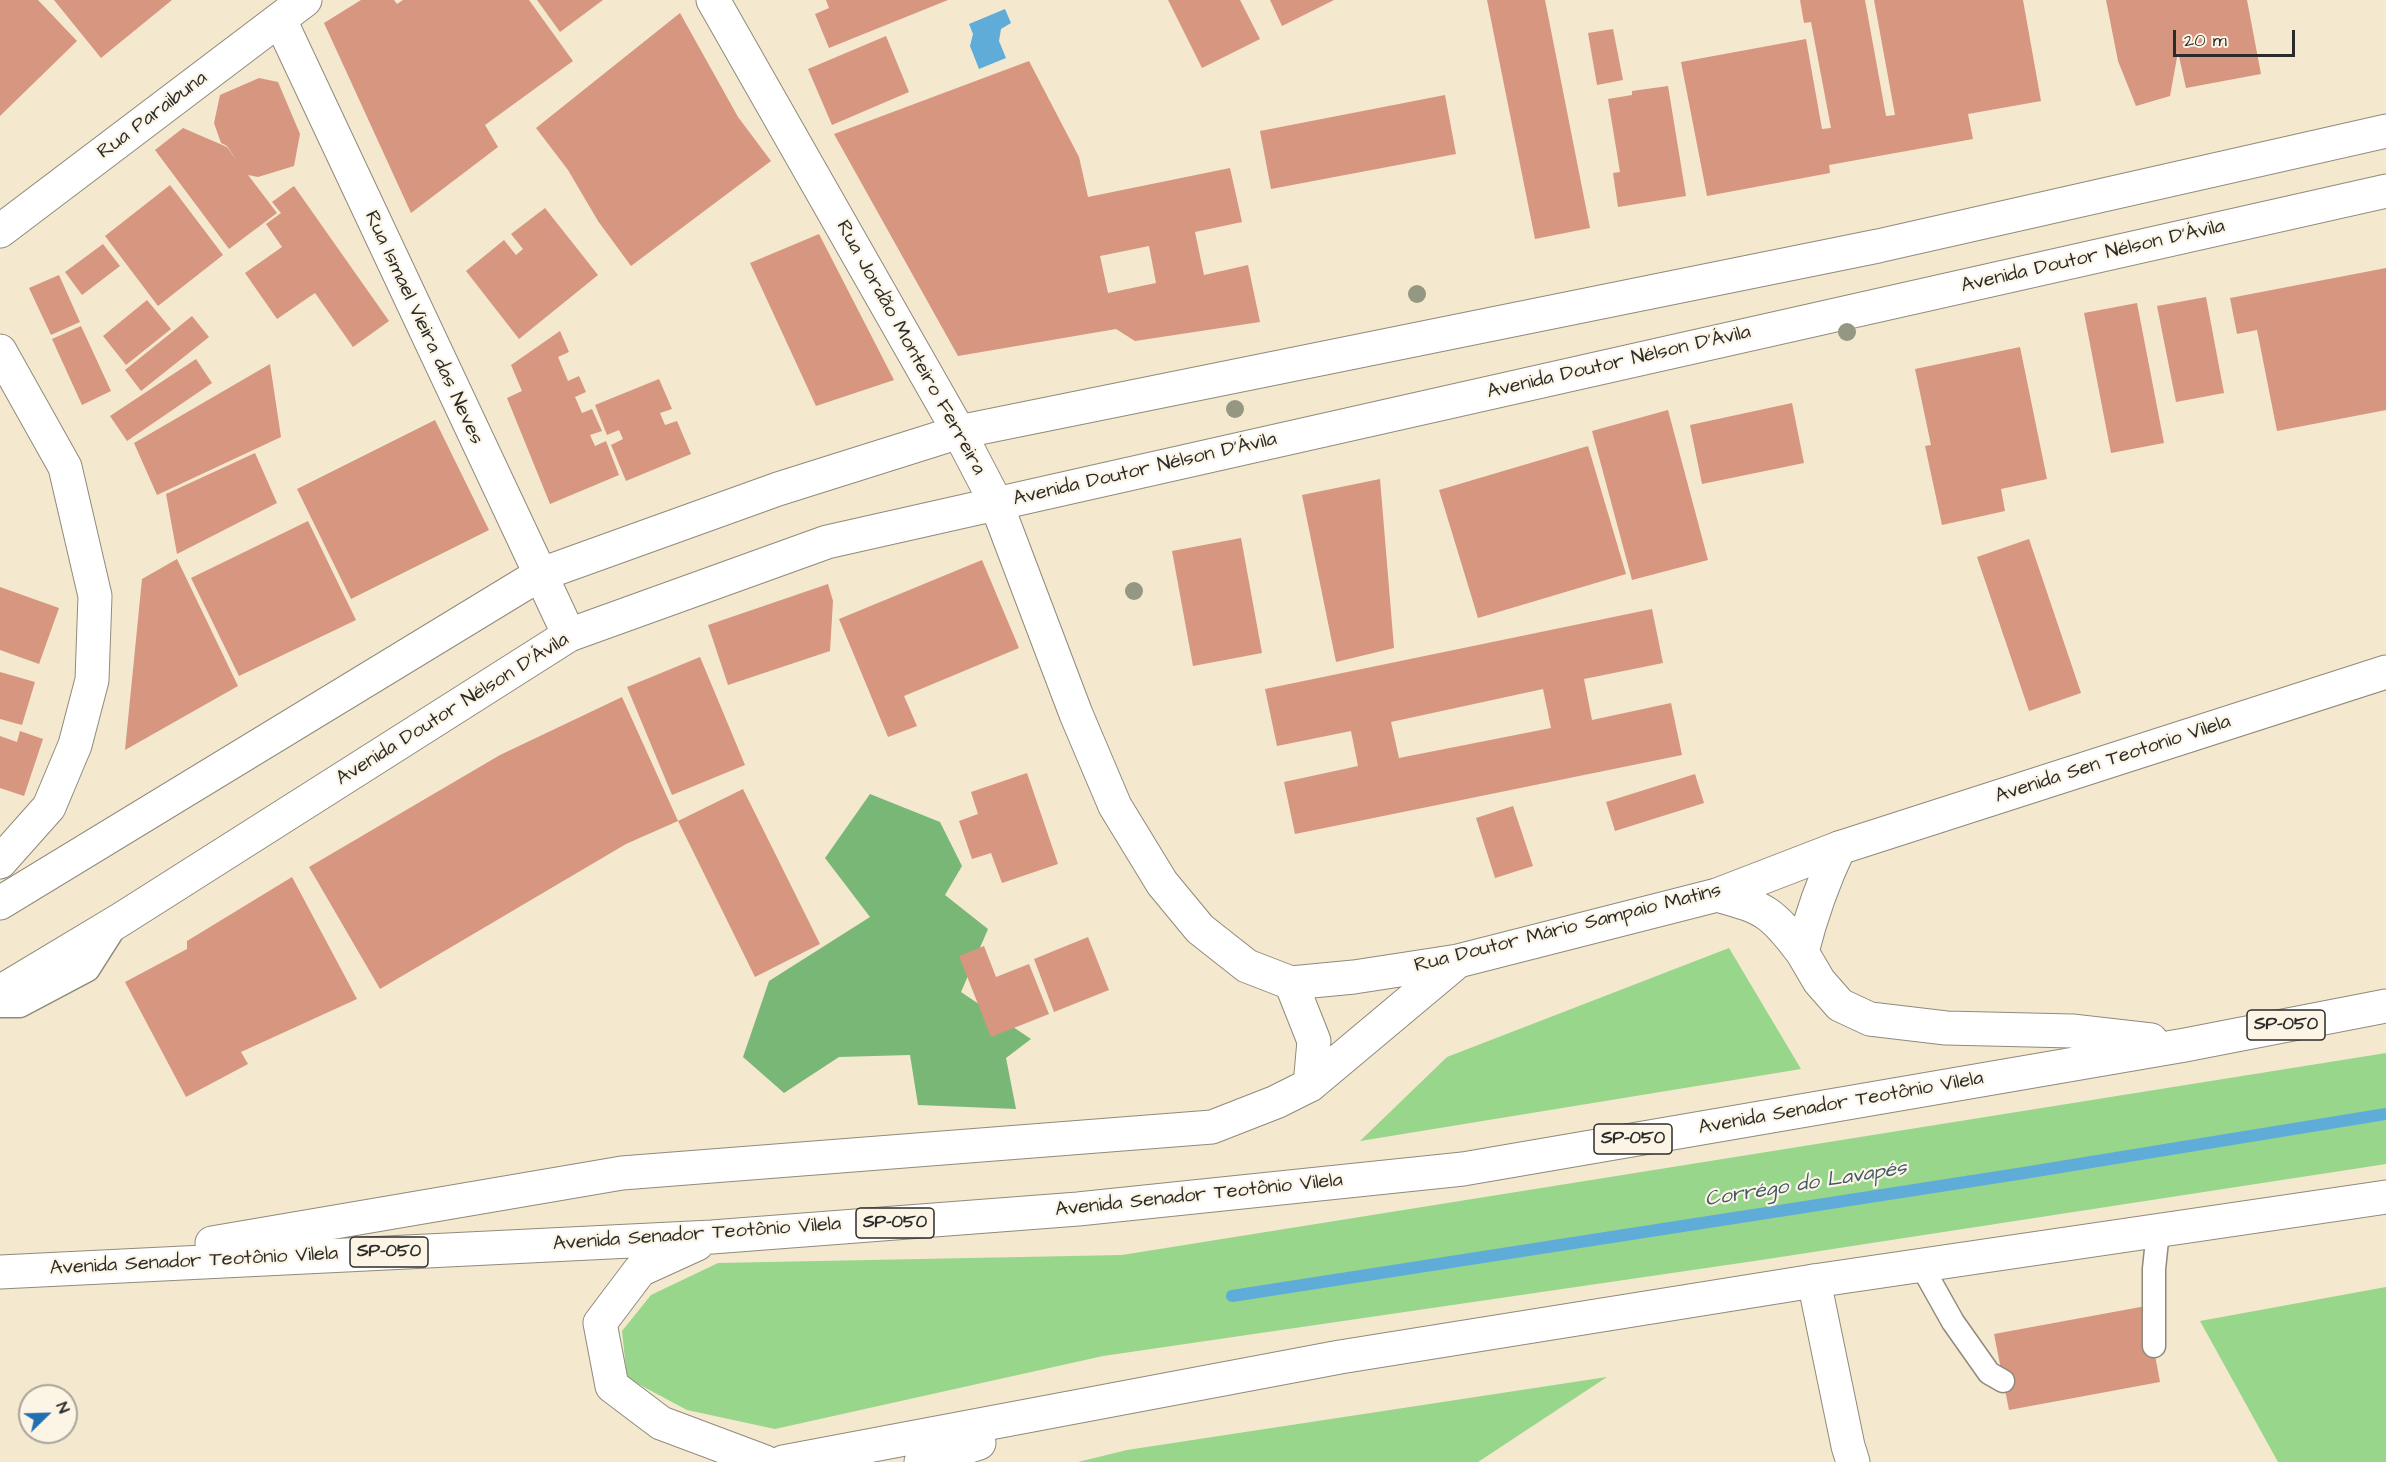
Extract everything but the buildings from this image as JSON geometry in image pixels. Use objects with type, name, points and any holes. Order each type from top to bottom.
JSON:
[{"type":"main road","name":"Rua Jordão Monteiro Ferreira","points":[[713,0],[959,432],[996,503],[1076,714],[1115,806],[1162,883],[1200,929],[1247,966],[1291,983]]},
{"type":"main road","name":"Rua Paraibuna","points":[[0,231],[292,10]]},
{"type":"main road","name":"Rua Ismael Vieira das Neves","points":[[292,10],[539,575],[569,635]]},
{"type":"main road","points":[[0,903],[539,575],[778,489],[959,432],[1878,246],[2386,131]]},
{"type":"main road","name":"Avenida Doutor Nélson D'Ávila","points":[[0,992],[120,920],[569,635],[827,542],[2386,191]]},
{"type":"main road","points":[[0,351],[65,467],[95,596],[92,680],[75,746],[49,807],[0,862]]},
{"type":"main road","name":"Avenida Sen Teotonio Vilela","points":[[1839,848],[2386,672]]},
{"type":"main road","points":[[1802,952],[1811,917],[1839,848]]},
{"type":"main road","name":"Rua Doutor Mário Sampaio Matins","points":[[1291,983],[1354,977],[1458,961],[1717,895],[1839,848]]},
{"type":"main road","points":[[1717,895],[1756,906],[1780,923],[1802,952],[1819,981],[1840,1005],[1870,1019],[1946,1028],[2072,1031],[2185,1045]]},
{"type":"main road","points":[[66,1268],[622,1173],[1212,1127],[1276,1102],[1310,1085],[1458,961]]},
{"type":"main road","points":[[1291,983],[1314,1041],[1310,1085]]},
{"type":"main road","name":"Avenida Senador Teotônio Vilela","points":[[0,1272],[712,1237],[1078,1209],[1463,1169],[2185,1045],[2386,1006]]},
{"type":"main road","points":[[783,1462],[1340,1357],[1815,1281],[2386,1197]]},
{"type":"main road","points":[[712,1237],[640,1270],[600,1323],[612,1386],[661,1423],[765,1462]]},
{"type":"main road","points":[[1815,1281],[1841,1414],[1853,1462]]},
{"type":"main road","points":[[921,1462],[1106,1402]]},
{"type":"lane","points":[[0,1006],[20,1006],[88,970],[120,920]]},
{"type":"lane","points":[[2154,1346],[2154,1269],[2158,1230]]},
{"type":"lane","points":[[1921,1265],[1953,1322],[1989,1373],[2003,1381]]},
{"type":"green space","points":[[870,794],[940,822],[962,866],[945,895],[988,929],[961,992],[1031,1039],[1006,1058],[1016,1109],[918,1105],[910,1055],[839,1057],[784,1093],[743,1057],[769,981],[870,917],[825,858]]},
{"type":"green space","points":[[1729,948],[1801,1069],[1360,1141],[1447,1057]]},
{"type":"green space","points":[[2386,1053],[2386,1164],[1761,1260],[1103,1356],[775,1429],[687,1410],[627,1378],[622,1331],[651,1295],[718,1263],[1122,1255]]},
{"type":"green space","points":[[2386,1287],[2386,1462],[2278,1462],[2200,1321]]},
{"type":"green space","points":[[1607,1377],[1478,1462],[1078,1462],[1127,1450]]},
{"type":"water","points":[[1005,9],[1011,23],[1001,29],[999,41],[1006,58],[979,69],[970,46],[973,34],[969,24]]},
{"type":"waterway","name":"Corrégo do Lavapés","points":[[1232,1296],[2024,1173],[2386,1114]]}]
